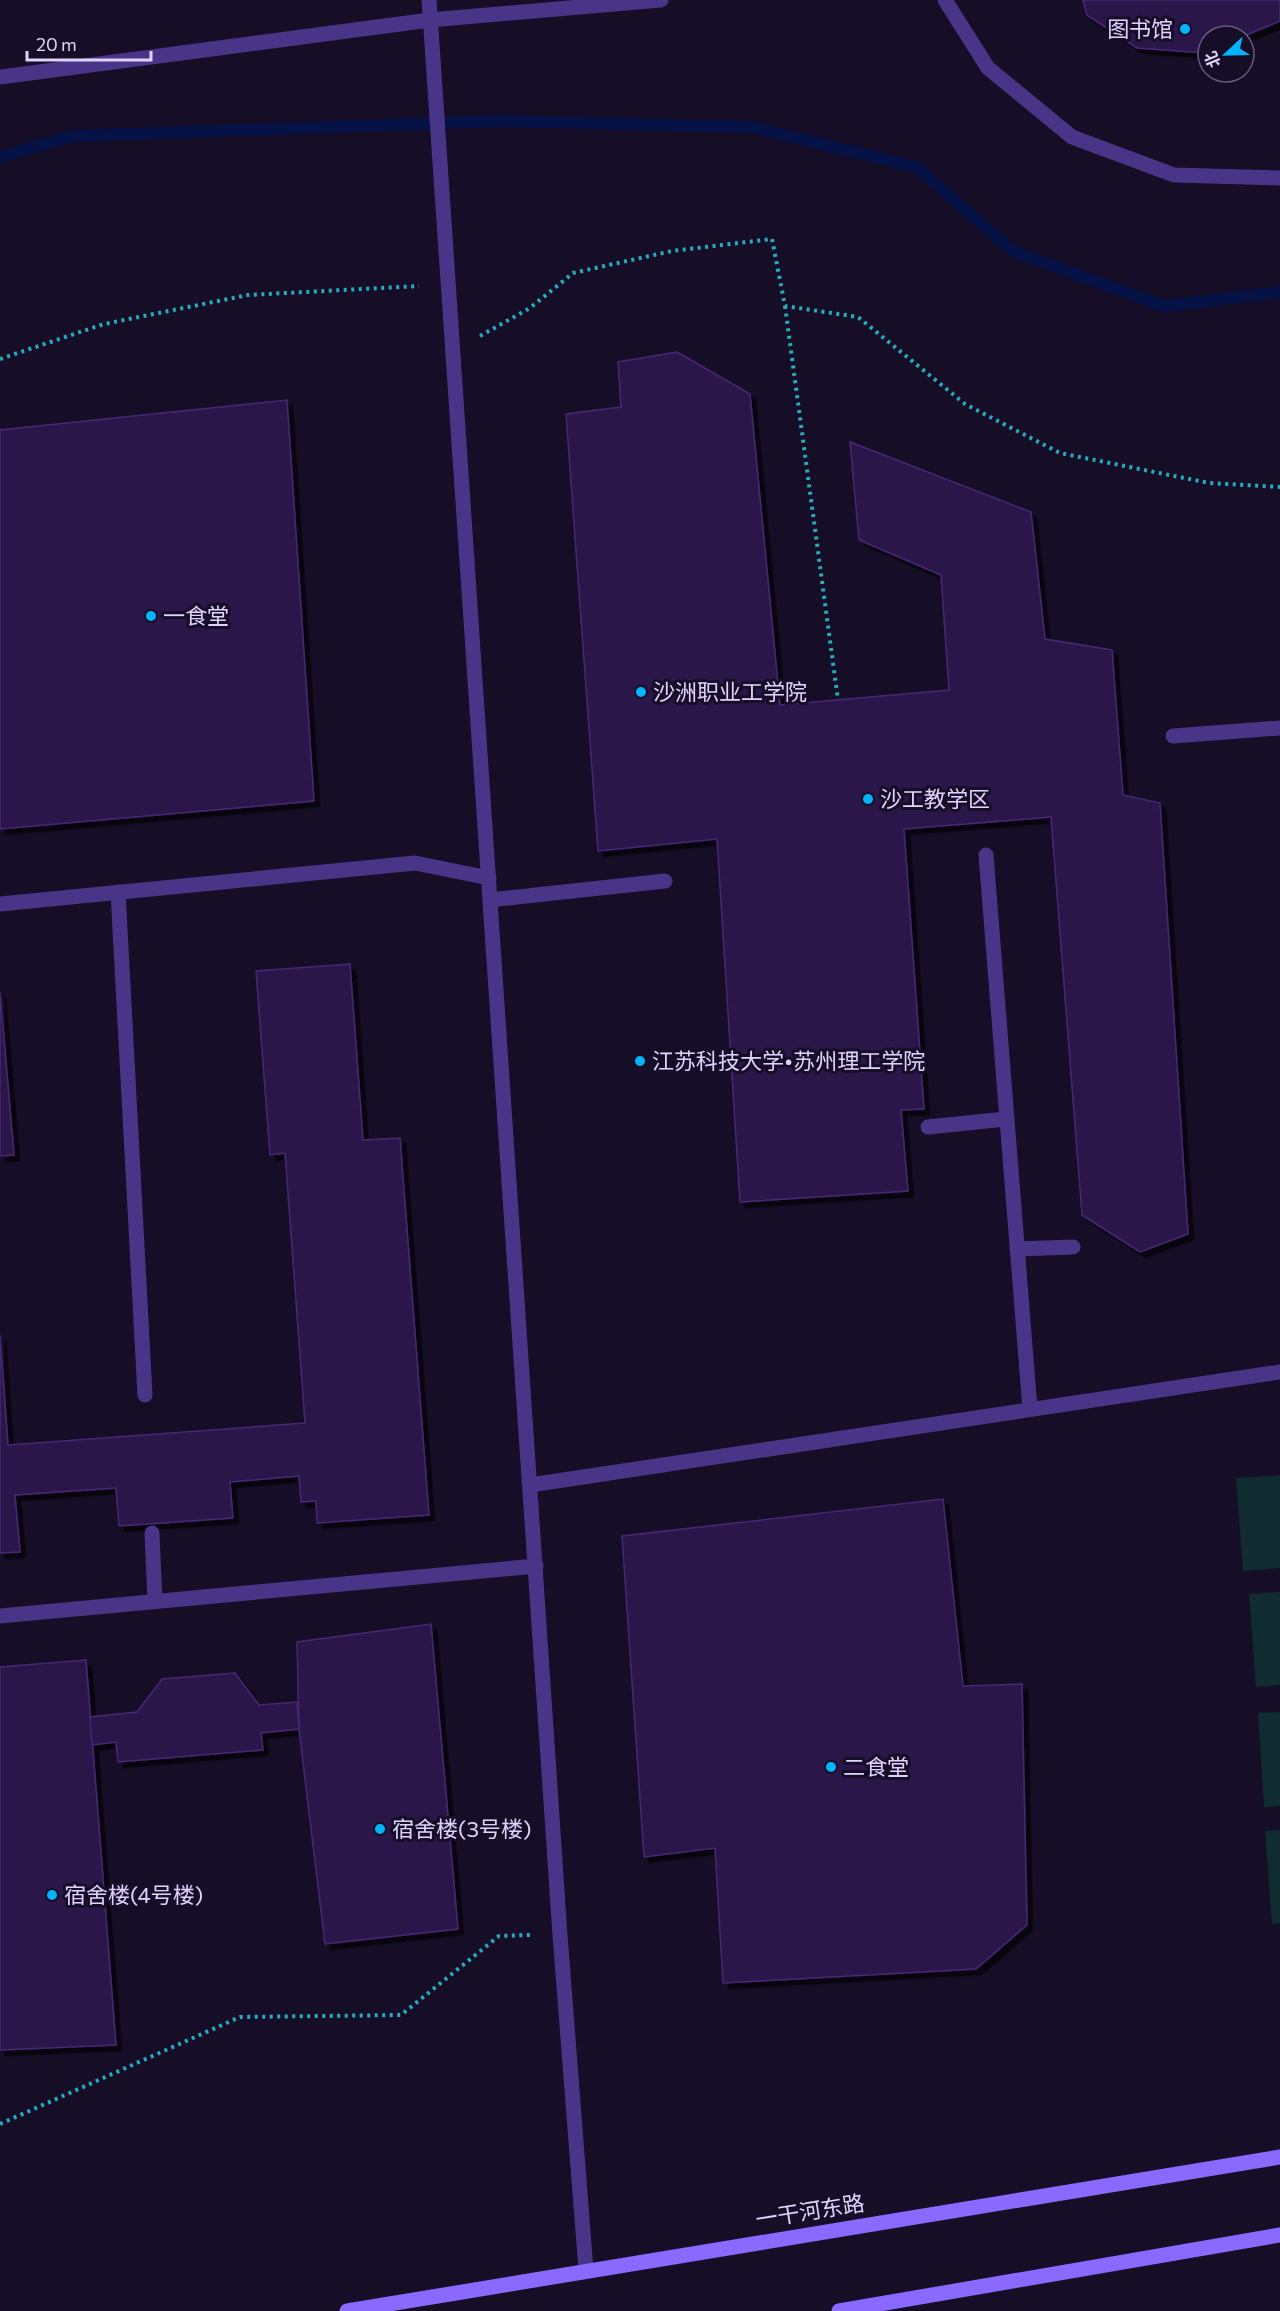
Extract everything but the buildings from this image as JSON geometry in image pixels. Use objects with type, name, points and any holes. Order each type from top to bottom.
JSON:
[{"type":"street","points":[[429,0],[560,1935],[586,2270]]},
{"type":"street","points":[[0,77],[430,20],[661,0]]},
{"type":"street","points":[[945,0],[988,68],[1072,137],[1174,175],[1280,178]]},
{"type":"street","points":[[1173,736],[1280,728]]},
{"type":"street","points":[[986,855],[1030,1409]]},
{"type":"street","points":[[0,904],[415,863],[489,879]]},
{"type":"street","points":[[490,900],[665,881]]},
{"type":"street","points":[[118,892],[146,1395]]},
{"type":"street","points":[[928,1127],[1006,1119]]},
{"type":"street","points":[[1017,1248],[1073,1247]]},
{"type":"street","points":[[530,1485],[1280,1372]]},
{"type":"street","points":[[152,1533],[155,1601]]},
{"type":"street","points":[[0,1616],[536,1566]]},
{"type":"street","name":"一干河东路","points":[[347,2311],[1280,2157]]},
{"type":"street","points":[[839,2311],[1280,2235]]},
{"type":"path","points":[[453,351],[530,308],[573,273],[672,251],[772,239],[785,306],[838,700]]},
{"type":"path","points":[[0,359],[104,324],[248,295],[449,285]]},
{"type":"path","points":[[785,306],[858,317],[964,404],[1060,453],[1209,483],[1280,487]]},
{"type":"path","points":[[0,2124],[240,2017],[401,2016],[499,1936],[560,1935]]},
{"type":"green space","points":[[1280,1475],[1280,1568],[1243,1571],[1236,1478]]},
{"type":"green space","points":[[1280,1592],[1280,1685],[1256,1687],[1249,1594]]},
{"type":"green space","points":[[1280,1712],[1280,1806],[1264,1807],[1258,1713]]},
{"type":"green space","points":[[1280,1830],[1280,1923],[1272,1924],[1265,1831]]},
{"type":"waterway","points":[[0,157],[73,136],[501,121],[751,127],[916,167],[1014,252],[1164,306],[1280,292]]},
{"type":"place","name":"图书馆","points":[[1185,29]]},
{"type":"place","name":"一食堂","points":[[151,616]]},
{"type":"place","name":"沙洲职业工学院","points":[[641,692]]},
{"type":"place","name":"沙工教学区","points":[[868,799]]},
{"type":"place","name":"江苏科技大学•苏州理工学院","points":[[640,1061]]},
{"type":"place","name":"二食堂","points":[[831,1767]]},
{"type":"place","name":"宿舍楼(3号楼)","points":[[380,1829]]},
{"type":"place","name":"宿舍楼(4号楼)","points":[[52,1895]]}]
